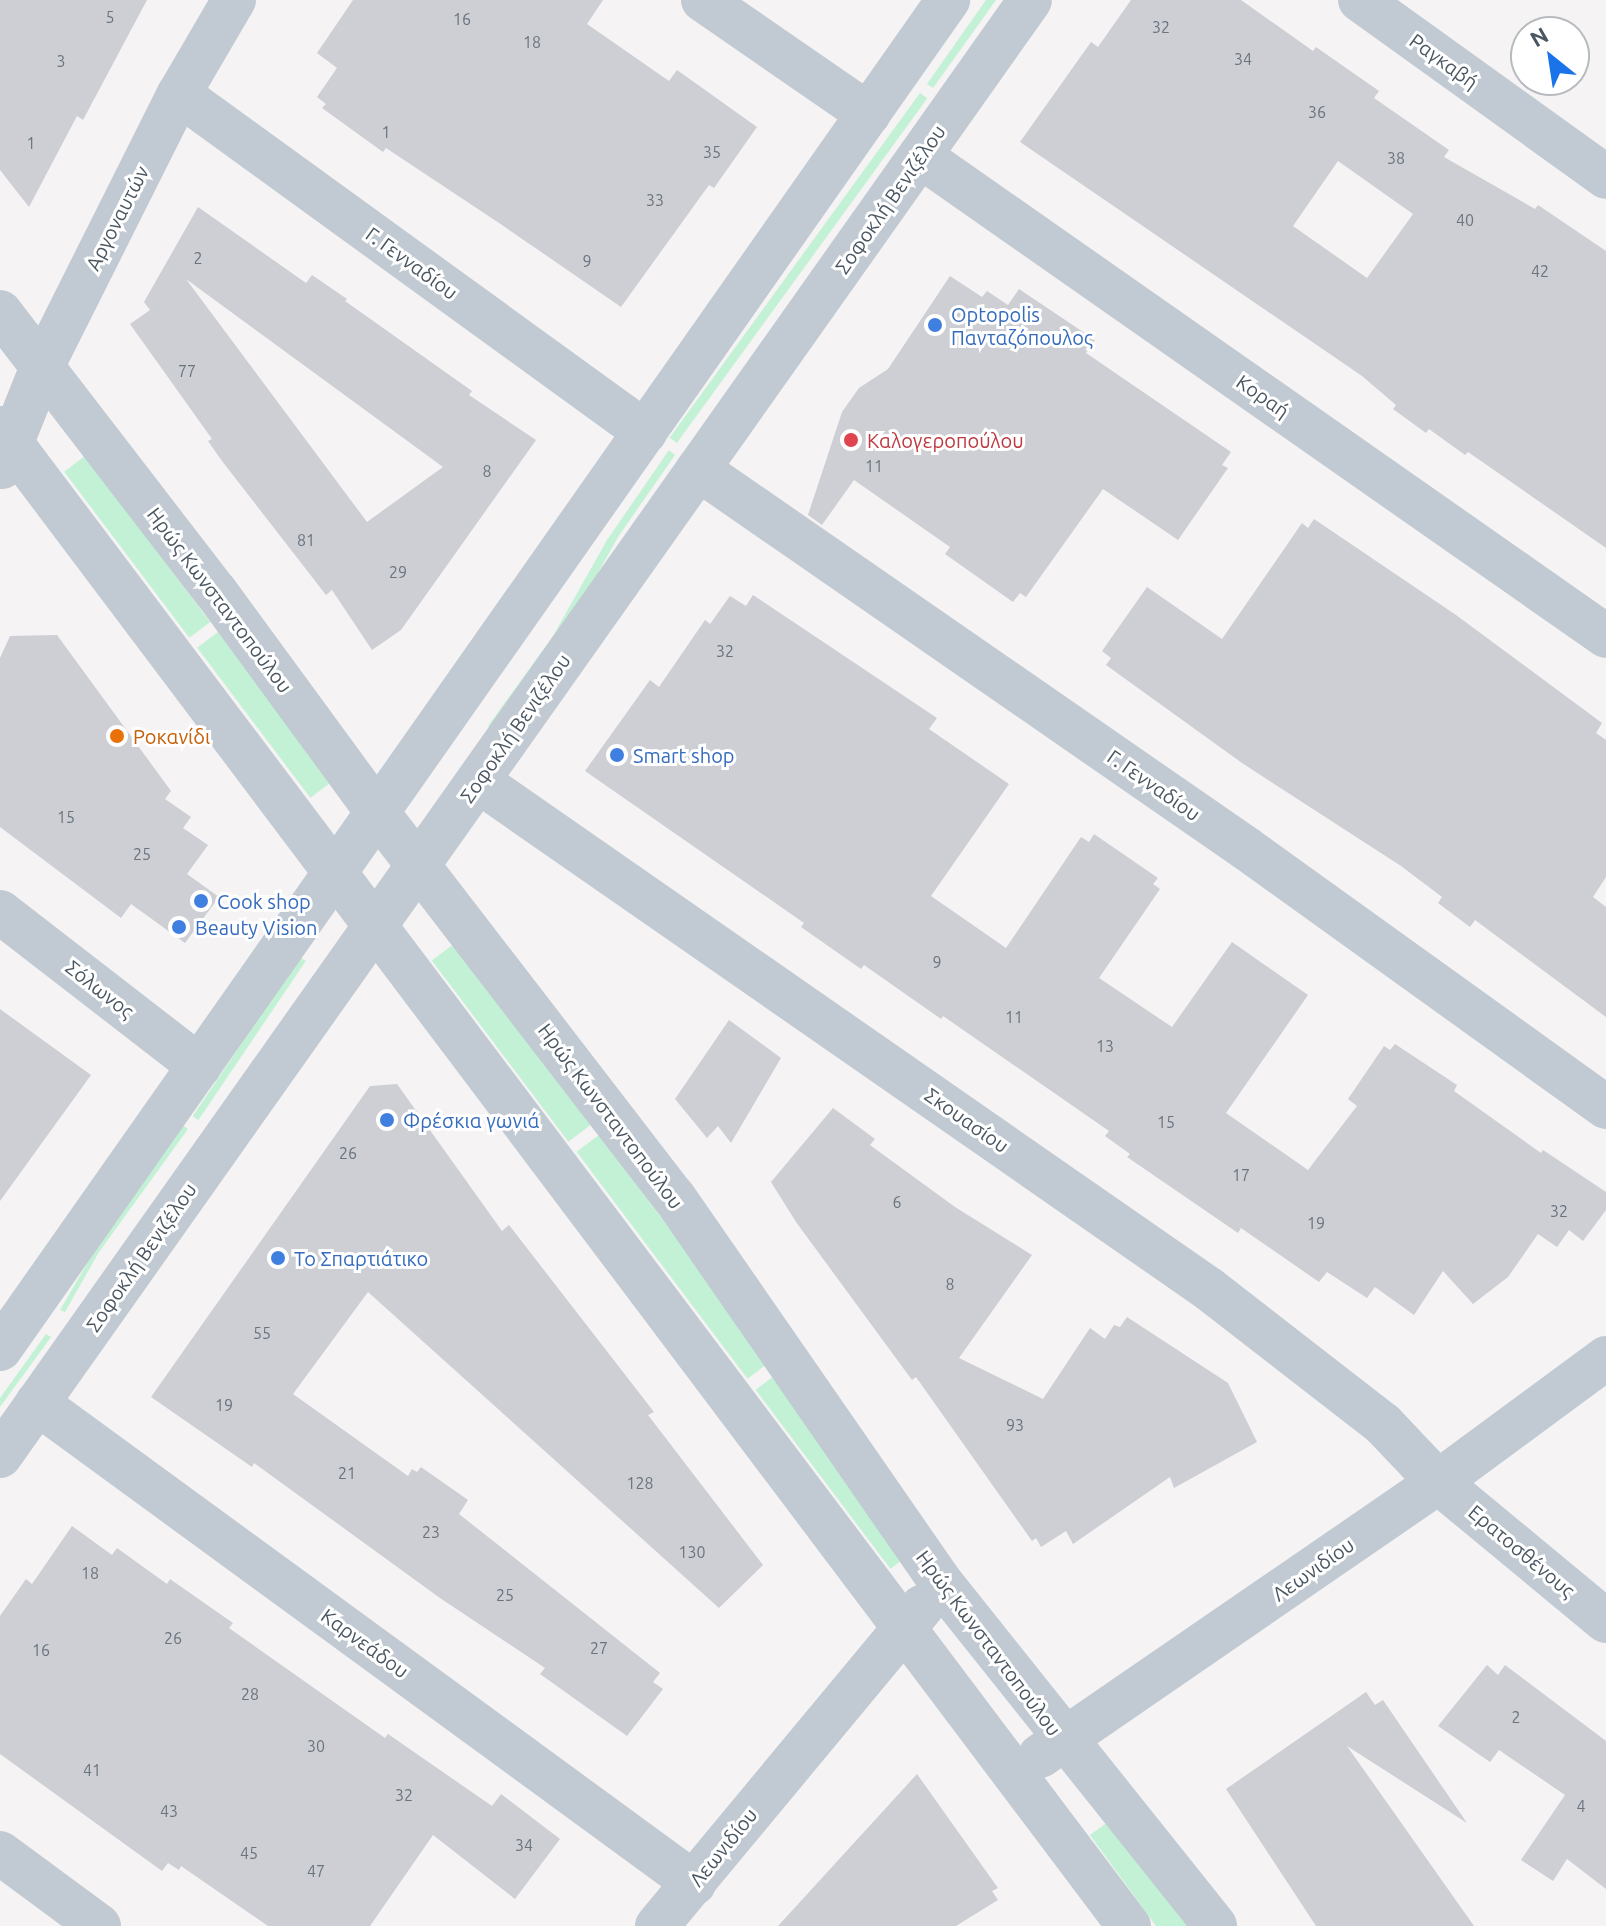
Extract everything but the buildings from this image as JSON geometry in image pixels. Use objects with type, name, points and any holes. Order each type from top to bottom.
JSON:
[{"type":"street","name":"Αργοναυτών","points":[[4,447],[179,94],[234,0]]},
{"type":"street","points":[[703,0],[868,114]]},
{"type":"street","points":[[0,1349],[948,0]]},
{"type":"street","name":"Σοφοκλή Βενιζέλου","points":[[0,1456],[1030,0]]},
{"type":"street","name":"Ραγκαβή","points":[[1360,0],[1606,177]]},
{"type":"street","name":"Γ. Γενναδίου","points":[[179,94],[645,432]]},
{"type":"street","name":"Κοραή","points":[[920,156],[1606,636]]},
{"type":"street","name":"Ηρώς Κωνσταντοπούλου","points":[[0,312],[216,592],[377,812],[674,1197],[943,1585],[1064,1741],[1215,1926]]},
{"type":"street","points":[[4,447],[336,872],[1129,1926]]},
{"type":"street","name":"Γ. Γενναδίου","points":[[698,469],[1247,849],[1606,1107]]},
{"type":"street","name":"Σκουασίου","points":[[478,781],[1209,1289],[1383,1424],[1438,1482]]},
{"type":"street","name":"Σόλωνος","points":[[0,912],[199,1066]]},
{"type":"street","name":"Λεωνιδίου","points":[[1014,1773],[1438,1482],[1606,1358]]},
{"type":"street","name":"Καρνεάδου","points":[[37,1403],[674,1912]]},
{"type":"street","name":"Ερατοσθένους","points":[[1438,1482],[1606,1621]]},
{"type":"street","name":"Λεωνιδίου","points":[[674,1912],[903,1628],[943,1585]]},
{"type":"street","points":[[0,1853],[99,1926]]},
{"type":"green space","points":[[986,0],[996,0],[933,88],[927,84]]},
{"type":"green space","points":[[920,93],[927,98],[677,443],[670,438]]},
{"type":"green space","points":[[669,450],[675,455],[618,537],[560,641],[494,730],[488,726],[553,636],[607,540]]},
{"type":"green space","points":[[85,456],[210,622],[189,638],[64,472]]},
{"type":"green space","points":[[218,632],[331,782],[310,798],[197,648]]},
{"type":"green space","points":[[455,943],[592,1124],[568,1142],[432,960]]},
{"type":"green space","points":[[300,957],[306,961],[198,1120],[193,1116]]},
{"type":"green space","points":[[181,1124],[188,1129],[99,1252],[65,1312],[60,1310],[109,1226]]},
{"type":"green space","points":[[599,1135],[770,1362],[748,1379],[577,1152]]},
{"type":"green space","points":[[46,1334],[51,1337],[0,1407],[0,1398]]},
{"type":"green space","points":[[778,1373],[913,1552],[890,1569],[756,1390]]},
{"type":"green space","points":[[1112,1819],[1190,1926],[1156,1926],[1090,1835]]},
{"type":"place","name":"Optopolis Πανταζόπουλος","points":[[935,325]]},
{"type":"place","name":"Καλογεροπούλου","points":[[851,440]]},
{"type":"place","name":"Ροκανίδι","points":[[117,736]]},
{"type":"place","name":"Smart shop","points":[[617,755]]},
{"type":"place","name":"Cook shop","points":[[201,901]]},
{"type":"place","name":"Beauty Vision","points":[[179,927]]},
{"type":"place","name":"Φρέσκια γωνιά","points":[[387,1120]]},
{"type":"place","name":"Το Σπαρτιάτικο","points":[[278,1258]]}]
